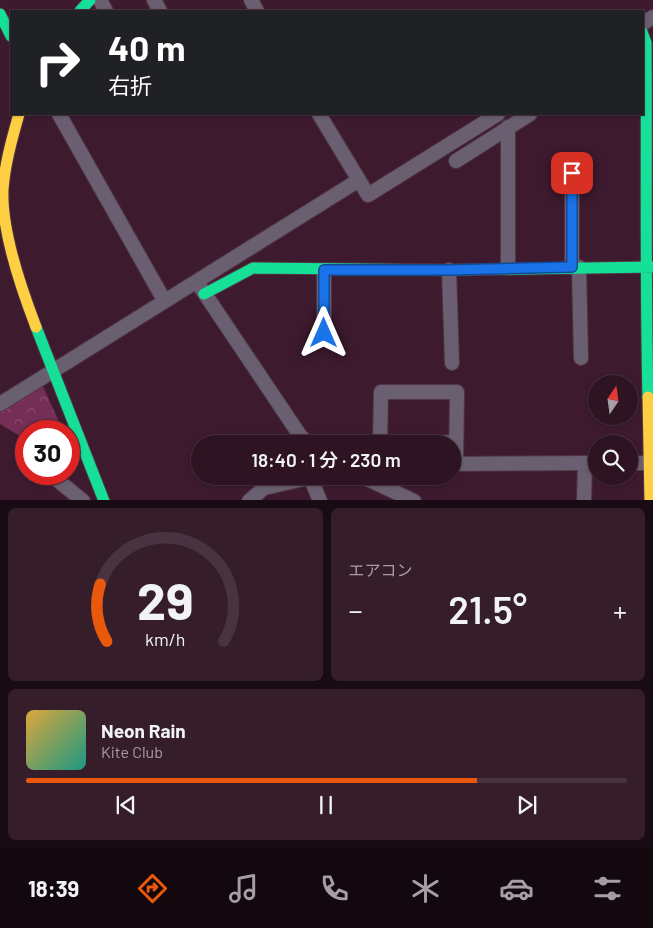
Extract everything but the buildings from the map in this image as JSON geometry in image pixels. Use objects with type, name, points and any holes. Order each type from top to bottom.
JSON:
[{"type":"street","points":[[81,10],[90,0]]},
{"type":"street","points":[[0,14],[10,34]]},
{"type":"street","points":[[644,38],[649,65],[650,500]]},
{"type":"street","points":[[18,115],[8,150],[3,191],[8,237],[23,294],[104,500]]},
{"type":"street","points":[[59,115],[164,300]]},
{"type":"street","points":[[320,115],[368,194],[496,115]]},
{"type":"street","points":[[456,161],[528,115]]},
{"type":"street","points":[[508,128],[508,268]]},
{"type":"street","points":[[572,173],[575,267],[581,358]]},
{"type":"street","points":[[0,404],[359,180]]},
{"type":"street","points":[[204,294],[254,268],[449,270],[649,267]]},
{"type":"street","points":[[324,270],[324,333]]},
{"type":"street","points":[[449,270],[452,363]]},
{"type":"street","points":[[197,282],[299,435]]},
{"type":"street","points":[[380,435],[381,392],[457,392],[456,435]]},
{"type":"street","points":[[461,464],[588,463]]},
{"type":"street","points":[[638,463],[651,463]]},
{"type":"street","points":[[584,500],[588,475]]},
{"type":"street","points":[[64,485],[83,500]]},
{"type":"street","points":[[249,500],[264,488],[276,485]]},
{"type":"street","points":[[316,485],[320,500]]},
{"type":"street","points":[[381,485],[414,500]]},
{"type":"green space","points":[[42,384],[58,420],[15,420],[15,433],[0,424],[0,405]]},
{"type":"traffic: fast","points":[[81,10],[90,0]]},
{"type":"traffic: fast","points":[[0,14],[10,34]]},
{"type":"traffic: fast","points":[[644,38],[646,43],[648,397]]},
{"type":"traffic: fast","points":[[204,294],[253,268],[449,270],[653,267]]},
{"type":"traffic: fast","points":[[36,327],[104,500]]},
{"type":"traffic: slow","points":[[19,115],[5,170],[3,205],[13,259],[36,327]]},
{"type":"traffic: slow","points":[[648,397],[650,500]]},
{"type":"route","points":[[324,333],[324,270],[449,270],[572,267],[572,173]]}]
